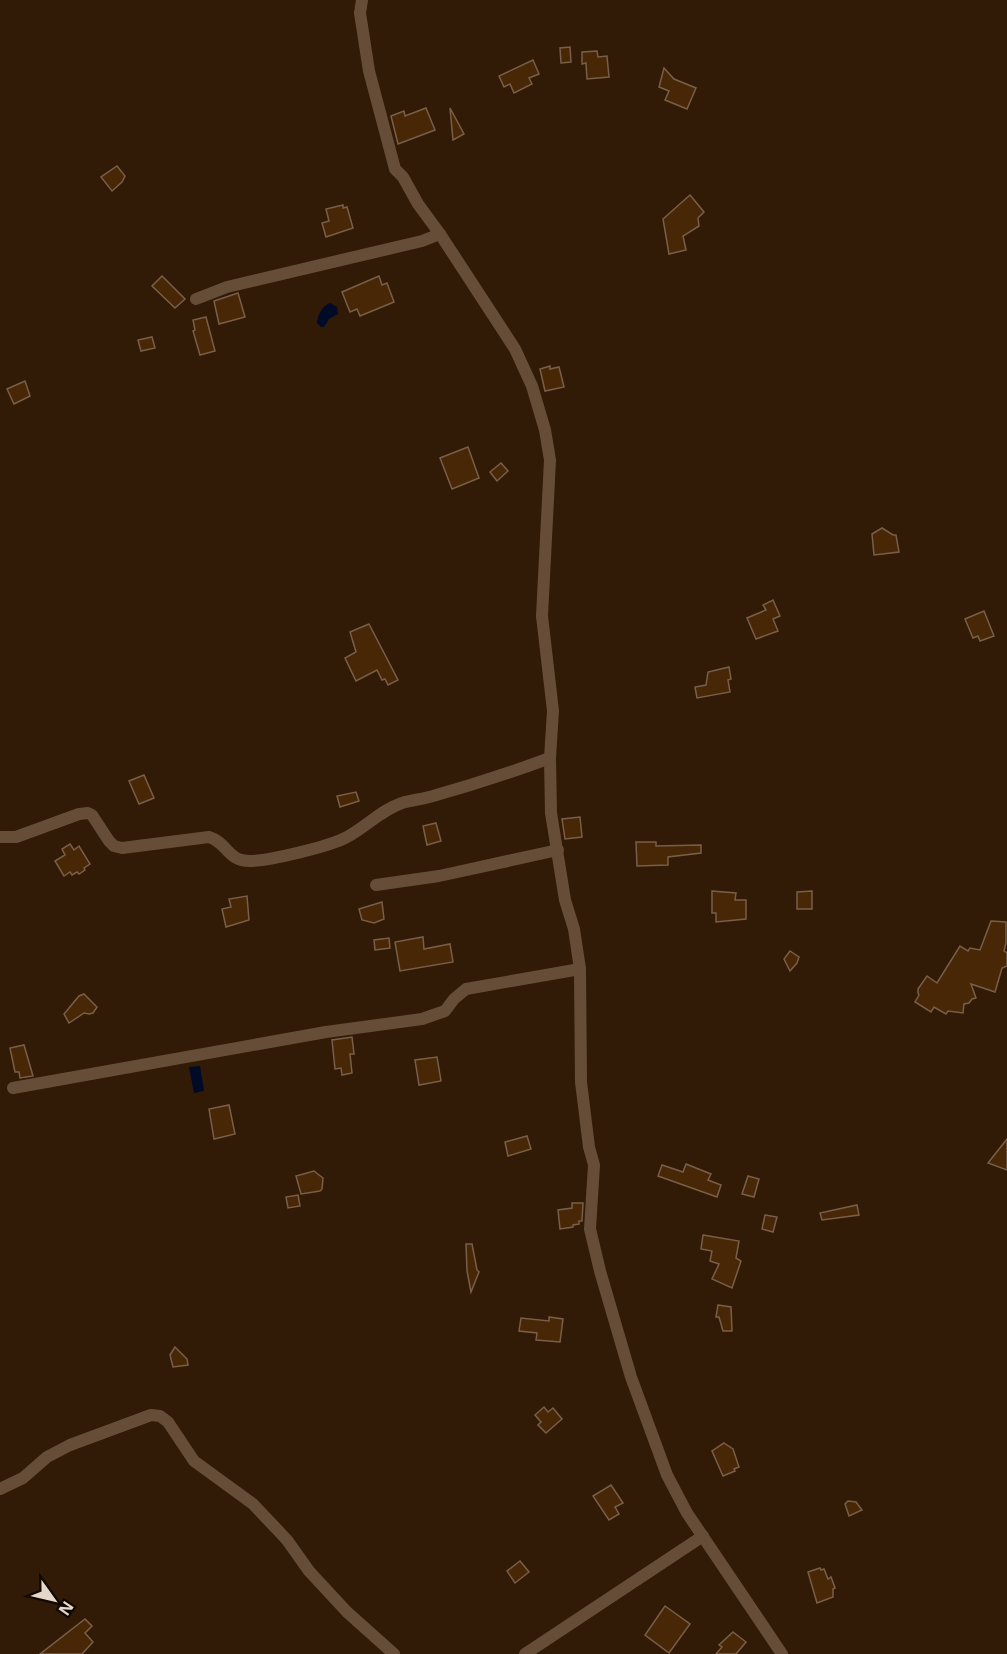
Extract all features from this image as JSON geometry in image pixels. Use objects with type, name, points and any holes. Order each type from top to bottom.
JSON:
[{"type":"street","points":[[362,0],[360,13],[369,71],[395,169],[515,349],[532,386],[549,448],[542,616],[553,711],[550,758],[551,813],[565,900],[574,929],[580,969],[581,1082],[589,1148],[594,1165],[590,1229],[600,1271],[648,1427],[667,1476],[687,1513],[782,1654]]},
{"type":"street","points":[[196,299],[227,287],[422,241],[440,234]]},
{"type":"street","points":[[0,837],[16,837],[79,814],[88,813],[92,815],[114,846],[122,848],[209,837],[217,840],[230,856],[237,860],[251,861],[300,852],[338,841],[401,803],[431,796],[550,758]]},
{"type":"street","points":[[376,885],[439,876],[558,850]]},
{"type":"street","points":[[13,1088],[326,1032],[422,1019],[445,1011],[466,989],[580,969]]},
{"type":"street","points":[[0,1489],[23,1478],[47,1457],[70,1445],[151,1415],[160,1416],[168,1422],[194,1461],[253,1504],[286,1539],[309,1571],[347,1612],[394,1654]]},
{"type":"street","points":[[525,1654],[703,1536]]},
{"type":"water","points":[[330,303],[337,307],[338,314],[329,319],[324,327],[321,327],[317,323],[318,317],[323,308]]},
{"type":"water","points":[[200,1066],[204,1091],[194,1093],[189,1067]]},
{"type":"building","points":[[570,47],[571,62],[561,63],[560,48]]},
{"type":"building","points":[[597,51],[598,57],[607,56],[609,77],[587,79],[586,63],[582,64],[582,52]]},
{"type":"building","points":[[533,60],[539,74],[529,78],[532,84],[514,93],[510,84],[504,87],[499,76]]},
{"type":"building","points":[[664,68],[674,79],[696,88],[687,109],[665,100],[669,91],[659,87]]},
{"type":"building","points":[[426,108],[435,130],[398,144],[391,116],[404,111],[405,116]]},
{"type":"building","points":[[450,108],[464,134],[453,140]]},
{"type":"building","points":[[117,166],[125,176],[112,191],[101,177]]},
{"type":"building","points":[[690,195],[704,212],[698,218],[699,226],[683,236],[686,250],[669,254],[663,219]]},
{"type":"building","points":[[343,205],[343,208],[347,207],[353,228],[326,237],[322,223],[329,221],[326,209]]},
{"type":"building","points":[[162,276],[185,299],[175,308],[152,286]]},
{"type":"building","points":[[379,276],[382,285],[387,283],[394,302],[360,316],[357,309],[350,312],[342,292]]},
{"type":"building","points":[[238,293],[245,317],[219,324],[214,301]]},
{"type":"building","points":[[206,317],[215,351],[200,355],[193,331],[195,330],[193,320]]},
{"type":"building","points":[[152,337],[155,348],[141,351],[138,340]]},
{"type":"building","points":[[550,366],[550,369],[559,367],[564,387],[545,391],[540,369]]},
{"type":"building","points":[[25,381],[30,396],[14,404],[7,389]]},
{"type":"building","points":[[468,447],[479,478],[452,489],[440,458]]},
{"type":"building","points":[[501,463],[508,471],[497,481],[490,472]]},
{"type":"building","points":[[882,528],[896,535],[899,552],[874,555],[872,534]]},
{"type":"building","points":[[773,600],[780,616],[773,619],[778,631],[756,639],[747,618],[766,610],[763,605]]},
{"type":"building","points":[[984,611],[994,636],[980,641],[978,636],[973,638],[965,619]]},
{"type":"building","points":[[369,624],[398,680],[388,685],[385,679],[382,680],[377,670],[356,681],[345,658],[356,652],[350,632]]},
{"type":"building","points":[[729,667],[730,692],[697,698],[695,687],[706,685],[708,672]]},
{"type":"building","points":[[144,775],[154,798],[139,804],[129,781]]},
{"type":"building","points":[[356,792],[359,801],[340,807],[337,796]]},
{"type":"building","points":[[580,817],[582,837],[565,839],[562,819]]},
{"type":"building","points":[[436,823],[441,841],[427,845],[423,826]]},
{"type":"building","points":[[636,842],[656,842],[656,846],[701,845],[701,853],[668,857],[668,865],[637,866]]},
{"type":"building","points":[[70,844],[74,850],[79,846],[90,864],[79,874],[77,872],[72,875],[70,872],[64,876],[55,861],[65,855],[62,849]]},
{"type":"building","points":[[712,891],[736,893],[735,900],[746,900],[746,919],[716,922],[716,913],[712,913]]},
{"type":"building","points":[[812,891],[812,909],[797,909],[797,892]]},
{"type":"building","points":[[247,896],[249,920],[226,927],[222,909],[231,907],[229,899]]},
{"type":"building","points":[[382,902],[384,919],[374,923],[362,920],[359,909]]},
{"type":"building","points":[[991,921],[1006,922],[1004,951],[1007,953],[1007,966],[1002,968],[995,992],[971,984],[976,998],[964,1004],[963,1013],[948,1011],[946,1014],[934,1007],[931,1012],[915,1002],[919,995],[918,989],[927,976],[937,983],[960,946],[968,951],[970,948],[980,950]]},
{"type":"building","points":[[423,937],[424,949],[450,944],[453,962],[400,971],[395,942]]},
{"type":"building","points":[[389,938],[390,948],[375,950],[374,940]]},
{"type":"building","points":[[790,951],[799,957],[790,971],[784,959]]},
{"type":"building","points":[[84,994],[97,1007],[93,1013],[84,1013],[69,1023],[64,1014],[79,996]]},
{"type":"building","points":[[352,1037],[354,1054],[350,1054],[352,1073],[342,1075],[341,1068],[335,1069],[332,1040]]},
{"type":"building","points":[[24,1045],[33,1076],[20,1078],[19,1072],[15,1072],[10,1048]]},
{"type":"building","points":[[437,1057],[441,1081],[419,1085],[415,1060]]},
{"type":"building","points":[[229,1105],[235,1134],[214,1139],[209,1109]]},
{"type":"building","points":[[527,1136],[531,1149],[508,1156],[505,1142]]},
{"type":"building","points":[[1007,1139],[1007,1170],[988,1163]]},
{"type":"building","points":[[686,1164],[711,1174],[708,1180],[721,1185],[717,1197],[658,1176],[662,1165],[683,1172]]},
{"type":"building","points":[[314,1171],[323,1178],[322,1189],[301,1194],[296,1176]]},
{"type":"building","points":[[748,1176],[759,1179],[754,1197],[742,1194]]},
{"type":"building","points":[[298,1195],[300,1206],[288,1208],[286,1197]]},
{"type":"building","points":[[572,1203],[583,1203],[582,1221],[573,1227],[560,1229],[558,1210],[572,1208]]},
{"type":"building","points":[[857,1205],[859,1215],[822,1220],[820,1213]]},
{"type":"building","points":[[765,1215],[777,1217],[773,1232],[762,1229]]},
{"type":"building","points":[[703,1235],[739,1241],[736,1258],[741,1261],[732,1288],[712,1279],[719,1264],[710,1261],[712,1251],[701,1249]]},
{"type":"building","points":[[466,1244],[472,1244],[479,1272],[471,1292],[467,1271]]},
{"type":"building","points":[[718,1305],[731,1307],[732,1331],[723,1331],[719,1317],[716,1317]]},
{"type":"building","points":[[549,1317],[563,1319],[560,1342],[536,1340],[537,1333],[519,1331],[521,1318],[549,1321]]},
{"type":"building","points":[[175,1347],[187,1359],[188,1365],[173,1367],[170,1355]]},
{"type":"building","points":[[544,1407],[548,1412],[553,1408],[562,1419],[546,1433],[538,1425],[541,1422],[535,1415]]},
{"type":"building","points":[[724,1443],[733,1449],[739,1467],[723,1476],[712,1451]]},
{"type":"building","points":[[611,1485],[623,1503],[615,1507],[619,1514],[609,1520],[593,1496]]},
{"type":"building","points":[[848,1501],[856,1502],[862,1510],[849,1516],[845,1504]]},
{"type":"building","points":[[520,1561],[529,1572],[515,1583],[507,1571]]},
{"type":"building","points":[[824,1569],[828,1579],[831,1577],[835,1588],[833,1597],[817,1603],[808,1572]]},
{"type":"building","points":[[665,1606],[690,1624],[669,1653],[645,1635]]},
{"type":"building","points":[[85,1619],[92,1626],[85,1633],[93,1642],[82,1654],[40,1654]]},
{"type":"building","points":[[733,1632],[746,1642],[736,1654],[716,1654],[722,1647],[719,1645]]}]
